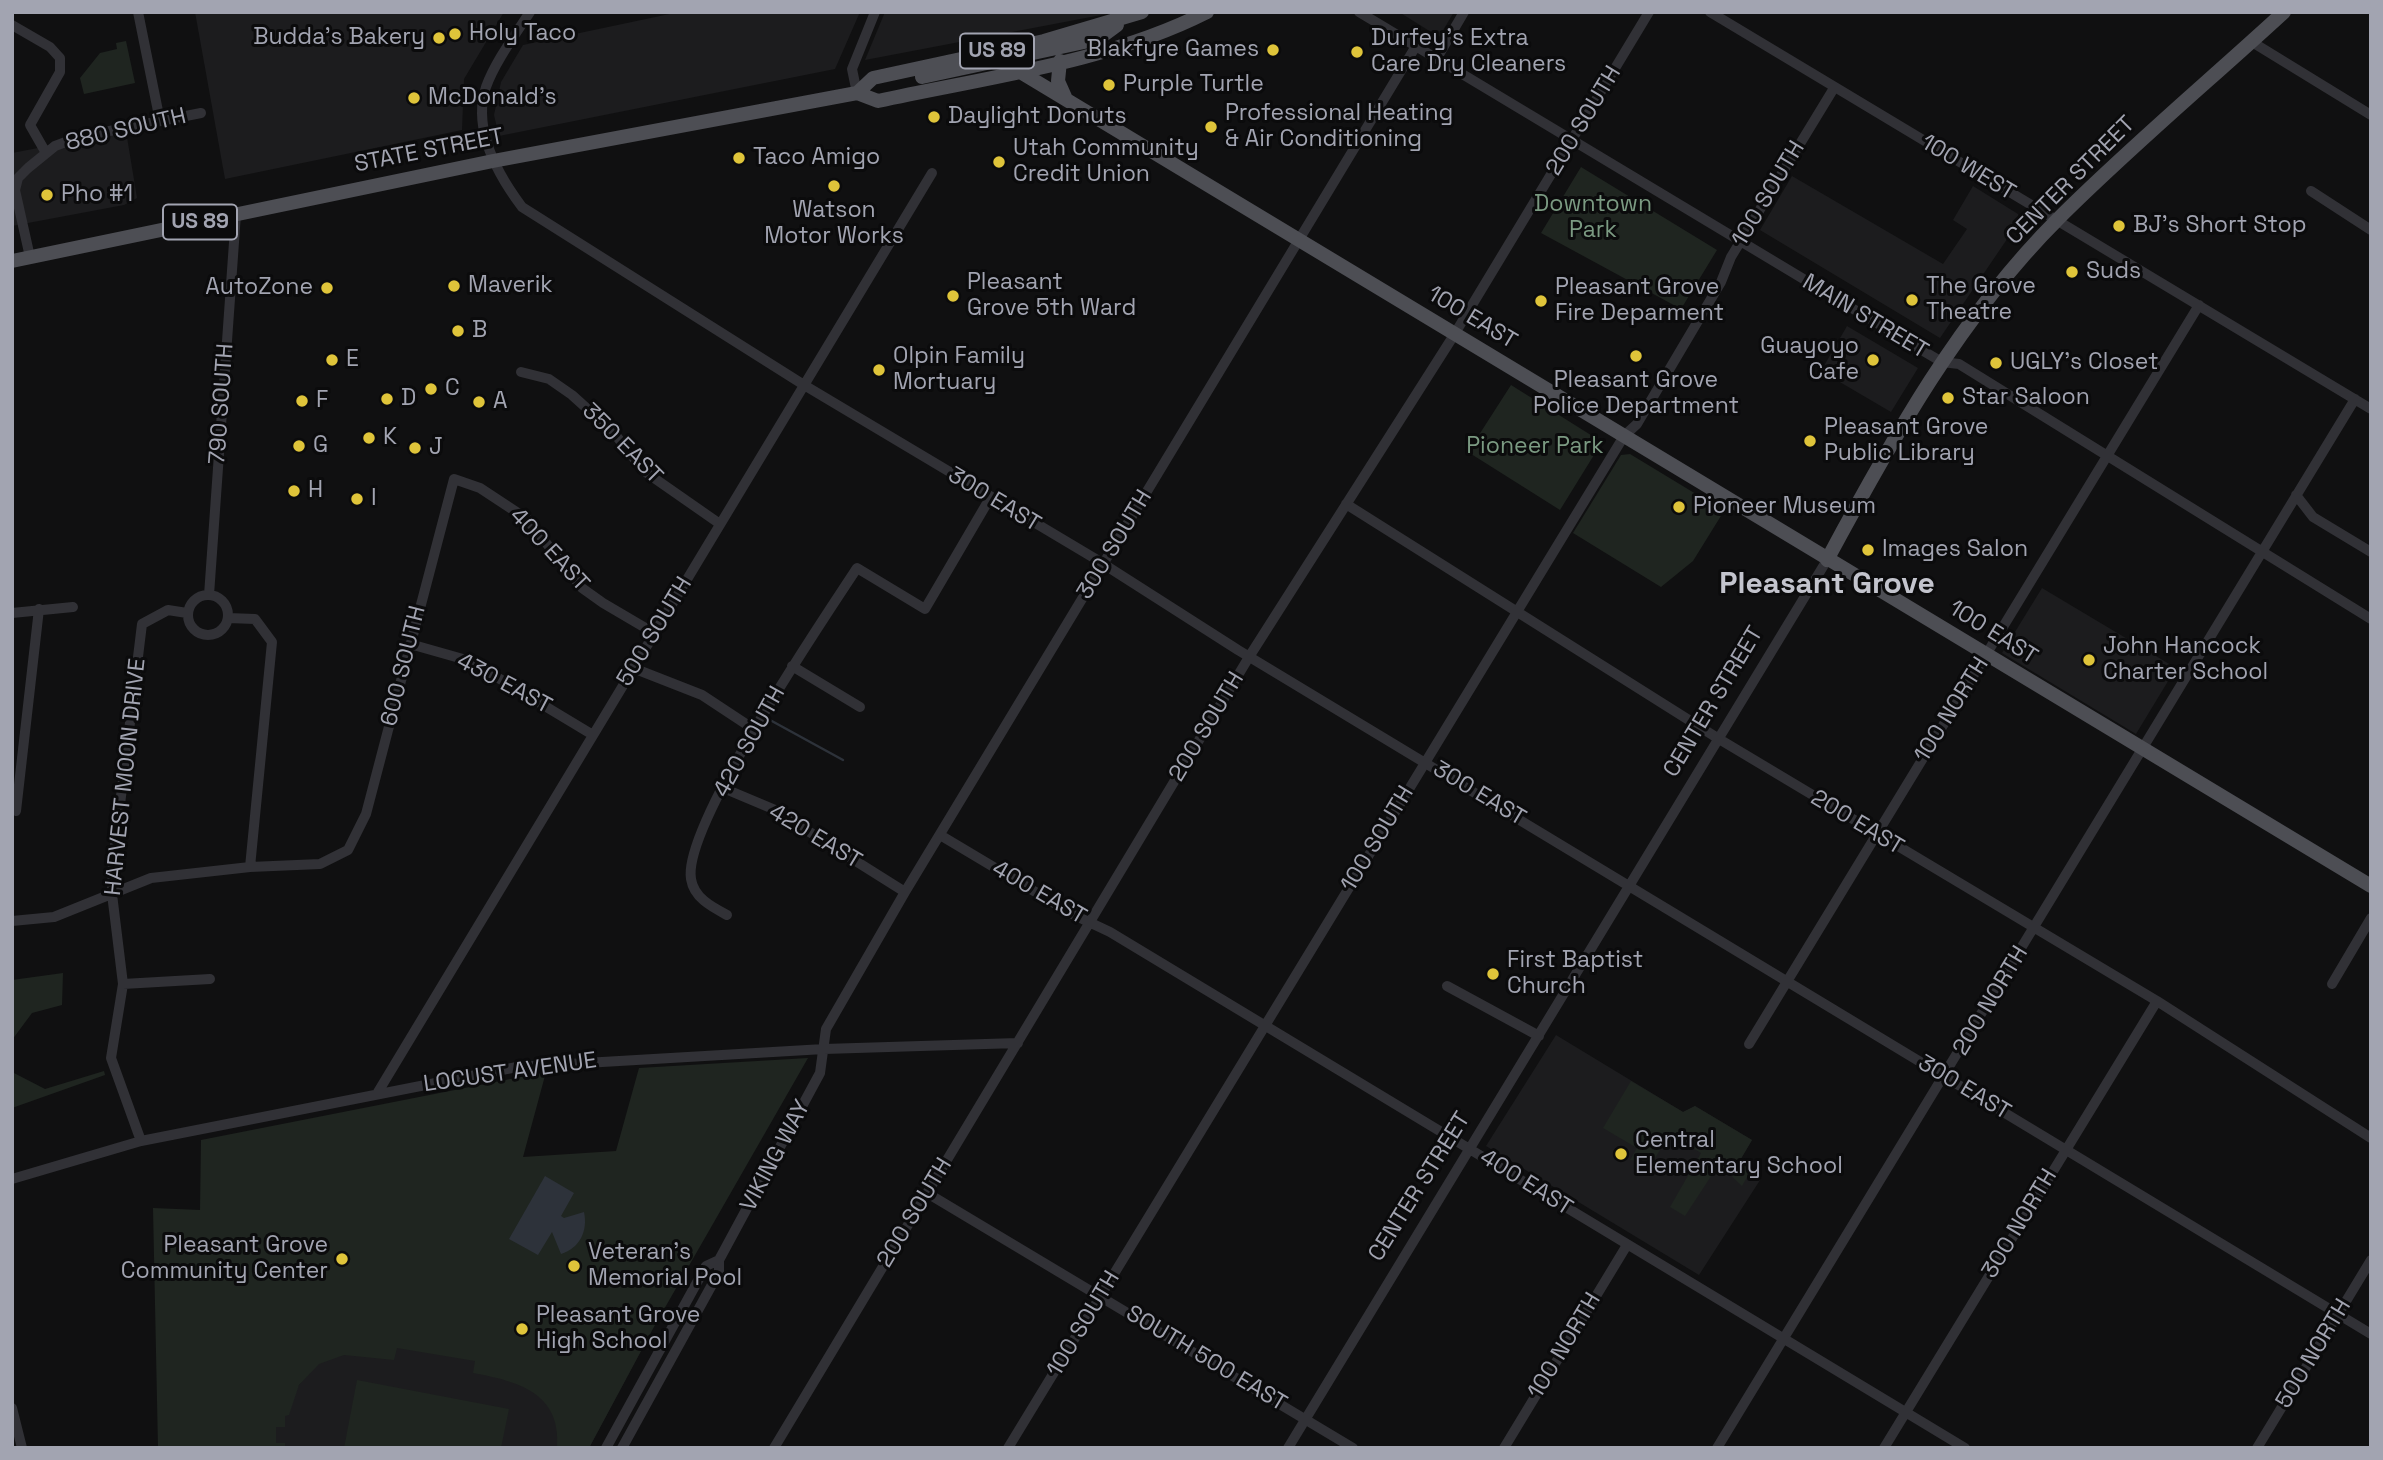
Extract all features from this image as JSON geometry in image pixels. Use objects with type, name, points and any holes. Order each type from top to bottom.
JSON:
[{"type":"main road","name":"STATE STREET","points":[[857,93],[873,78],[1044,41],[1142,12]]},
{"type":"main road","name":"STATE STREET","points":[[12,261],[493,161],[857,93],[878,101],[979,79],[1016,64],[1060,61],[1142,39],[1207,12]]},
{"type":"main road","name":"CENTER STREET","points":[[1827,560],[1883,457],[1942,362],[1992,295],[2057,221],[2284,12]]},
{"type":"main road","points":[[898,72],[919,78],[1016,64],[1098,39],[1123,19]]},
{"type":"main road","points":[[1060,61],[1058,81],[1066,99]]},
{"type":"main road","name":"100 EAST","points":[[1016,64],[1066,99],[1454,335],[2371,886]]},
{"type":"street","points":[[138,12],[160,121]]},
{"type":"street","points":[[493,161],[485,121],[486,87],[530,12]]},
{"type":"street","points":[[857,93],[852,69],[875,12]]},
{"type":"street","name":"MAIN STREET","points":[[1359,12],[1942,362],[1959,364],[2371,619]]},
{"type":"street","points":[[1437,58],[1464,12]]},
{"type":"street","name":"200 SOUTH","points":[[774,1448],[1249,657],[1454,335],[1649,12]]},
{"type":"street","name":"100 WEST","points":[[1710,12],[2371,409]]},
{"type":"street","points":[[12,25],[50,47],[60,58],[60,72],[30,125],[47,153]]},
{"type":"street","points":[[2252,42],[2371,115]]},
{"type":"street","name":"300 SOUTH","points":[[824,1049],[825,1030],[905,892],[1416,46]]},
{"type":"street","name":"100 SOUTH","points":[[1008,1448],[1516,611],[1624,436],[1637,424],[1682,350],[1740,243],[1835,88]]},
{"type":"street","name":"880 SOUTH","points":[[30,257],[15,190],[18,178],[47,153],[79,137],[201,113]]},
{"type":"street","name":"300 EAST","points":[[493,161],[505,185],[522,207],[804,385],[1103,564],[1249,657],[2371,1334]]},
{"type":"street","name":"500 SOUTH","points":[[378,1092],[932,173]]},
{"type":"street","points":[[2311,191],[2371,230]]},
{"type":"street","name":"790 SOUTH","points":[[209,595],[236,214]]},
{"type":"street","name":"100 NORTH","points":[[1749,1044],[2199,305]]},
{"type":"street","name":"350 EAST","points":[[521,372],[549,380],[572,395],[614,433],[644,471],[720,524]]},
{"type":"street","name":"200 NORTH","points":[[1717,1448],[2355,399]]},
{"type":"street","name":"400 EAST","points":[[454,479],[480,488],[527,519],[582,588],[654,633]]},
{"type":"street","name":"600 SOUTH","points":[[250,867],[320,864],[348,850],[366,814],[454,479]]},
{"type":"street","points":[[2296,495],[2312,517],[2371,552]]},
{"type":"street","name":"420 SOUTH","points":[[727,915],[704,902],[691,882],[691,858],[723,788],[792,666],[857,568],[925,609],[990,498]]},
{"type":"street","name":"200 EAST","points":[[1346,504],[1719,739],[2157,1001],[2371,1138]]},
{"type":"street","name":"CENTER STREET","points":[[1288,1448],[1827,560]]},
{"type":"street","points":[[209,595],[221,600],[228,618],[223,629],[205,636],[194,631],[187,613],[193,600],[209,595]]},
{"type":"street","points":[[12,613],[73,607]]},
{"type":"street","points":[[16,811],[39,609]]},
{"type":"street","name":"HARVEST MOON DRIVE","points":[[141,1141],[111,1058],[123,984],[112,894],[142,624],[168,610],[187,613]]},
{"type":"street","points":[[12,921],[54,917],[151,878],[250,867],[272,642],[256,619],[228,618]]},
{"type":"street","name":"430 EAST","points":[[410,644],[470,661],[593,735]]},
{"type":"street","points":[[792,666],[860,707]]},
{"type":"street","points":[[633,668],[702,695],[755,730]]},
{"type":"street","name":"420 EAST","points":[[723,788],[774,809],[905,892]]},
{"type":"street","name":"400 EAST","points":[[940,835],[1265,1025],[1965,1448]]},
{"type":"street","points":[[2332,984],[2371,918]]},
{"type":"street","points":[[123,984],[211,979]]},
{"type":"street","points":[[1447,986],[1539,1036]]},
{"type":"street","name":"300 NORTH","points":[[1884,1448],[2157,1001]]},
{"type":"street","name":"LOCUST AVENUE","points":[[12,1179],[141,1141],[378,1092],[552,1063],[824,1049],[1018,1043]]},
{"type":"street","name":"VIKING WAY","points":[[622,1448],[719,1272],[719,1259],[815,1084],[824,1049]]},
{"type":"street","name":"SOUTH 500 EAST","points":[[927,1193],[1353,1448]]},
{"type":"street","name":"100 NORTH","points":[[1504,1448],[1627,1245]]},
{"type":"street","name":"VIKING WAY","points":[[606,1448],[706,1266],[719,1259]]},
{"type":"street","name":"500 NORTH","points":[[2257,1448],[2371,1260]]},
{"type":"street","points":[[12,1408],[22,1448]]},
{"type":"shaded area","points":[[195,12],[504,12],[464,79],[462,130],[225,179]]},
{"type":"shaded area","points":[[679,12],[860,12],[835,69],[499,136],[494,115],[501,82],[523,45]]},
{"type":"shaded area","points":[[885,12],[1117,12],[865,60]]},
{"type":"shaded area","points":[[1399,12],[1454,12],[1439,37]]},
{"type":"shaded area","points":[[126,131],[137,198],[124,205],[12,226],[12,153]]},
{"type":"shaded area","points":[[1792,176],[1943,264],[1967,229],[1953,220],[1973,186],[2018,214],[2020,220],[1940,338],[1760,230]]},
{"type":"shaded area","points":[[1847,326],[1918,368],[1891,412],[1821,371]]},
{"type":"shaded area","name":"John Hancock Charter School","points":[[2042,588],[2176,668],[2136,734],[2002,653]]},
{"type":"shaded area","name":"Central Elementary School","points":[[1556,1035],[1683,1112],[1695,1106],[1752,1140],[1739,1162],[1762,1177],[1699,1275],[1486,1146]]},
{"type":"shaded area","points":[[545,1176],[574,1193],[561,1216],[564,1218],[584,1212],[585,1226],[581,1238],[573,1248],[561,1254],[552,1232],[538,1255],[509,1239]]},
{"type":"shaded area","name":"Pleasant Grove High School","points":[[433,1217],[650,1334],[589,1448],[275,1448],[275,1415]]},
{"type":"green space","points":[[126,41],[135,83],[84,94],[80,78],[100,53],[117,49],[116,43]]},
{"type":"green space","name":"Downtown Park","points":[[1581,167],[1717,250],[1681,309],[1541,233]]},
{"type":"green space","name":"Pioneer Park","points":[[1511,385],[1602,442],[1560,510],[1468,452]]},
{"type":"green space","name":"Pioneer Park","points":[[1630,454],[1724,511],[1693,561],[1661,587],[1573,533],[1621,455]]},
{"type":"green space","points":[[63,973],[62,1005],[32,1013],[12,1040],[12,980]]},
{"type":"green space","points":[[808,1058],[655,1325],[589,1448],[557,1448],[557,1429],[544,1402],[520,1385],[473,1373],[475,1361],[397,1348],[394,1360],[344,1355],[319,1364],[299,1385],[289,1415],[285,1416],[285,1427],[276,1427],[276,1443],[285,1443],[285,1448],[158,1448],[153,1208],[200,1210],[201,1140],[546,1072],[523,1157],[616,1151],[639,1068]]},
{"type":"green space","points":[[104,1071],[105,1075],[12,1108],[12,1072],[45,1089]]},
{"type":"green space","points":[[1631,1081],[1683,1112],[1695,1106],[1752,1140],[1739,1162],[1751,1170],[1742,1186],[1719,1164],[1685,1216],[1670,1207],[1701,1153],[1670,1134],[1652,1163],[1630,1160],[1637,1148],[1603,1128]]},
{"type":"green space","points":[[357,1380],[509,1409],[501,1448],[344,1448]]},
{"type":"waterway","points":[[770,720],[843,760]]},
{"type":"place","name":"Holy Taco","points":[[455,34]]},
{"type":"place","name":"Budda's Bakery","points":[[439,38]]},
{"type":"place","name":"Blakfyre Games","points":[[1273,50]]},
{"type":"place","name":"Durfey's Extra Care Dry Cleaners","points":[[1357,52]]},
{"type":"place","name":"Purple Turtle","points":[[1109,85]]},
{"type":"place","name":"McDonald's","points":[[414,98]]},
{"type":"place","name":"Daylight Donuts","points":[[934,117]]},
{"type":"place","name":"Professional Heating & Air Conditioning","points":[[1211,127]]},
{"type":"place","name":"Taco Amigo","points":[[739,158]]},
{"type":"place","name":"Utah Community Credit Union","points":[[999,162]]},
{"type":"place","name":"Watson Motor Works","points":[[834,186]]},
{"type":"place","name":"Pho #1","points":[[47,195]]},
{"type":"place","name":"BJ's Short Stop","points":[[2119,226]]},
{"type":"place","name":"Suds","points":[[2072,272]]},
{"type":"place","name":"Maverik","points":[[454,286]]},
{"type":"place","name":"AutoZone","points":[[327,288]]},
{"type":"place","name":"Pleasant Grove 5th Ward","points":[[953,296]]},
{"type":"place","name":"The Grove Theatre","points":[[1912,300]]},
{"type":"place","name":"Pleasant Grove Fire Deparment","points":[[1541,301]]},
{"type":"place","name":"B","points":[[458,331]]},
{"type":"place","name":"Pleasant Grove Police Department","points":[[1636,356]]},
{"type":"place","name":"E","points":[[332,360]]},
{"type":"place","name":"Guayoyo Cafe","points":[[1873,360]]},
{"type":"place","name":"UGLY's Closet","points":[[1996,363]]},
{"type":"place","name":"Olpin Family Mortuary","points":[[879,370]]},
{"type":"place","name":"C","points":[[431,389]]},
{"type":"place","name":"Star Saloon","points":[[1948,398]]},
{"type":"place","name":"D","points":[[387,399]]},
{"type":"place","name":"F","points":[[302,401]]},
{"type":"place","name":"A","points":[[479,402]]},
{"type":"place","name":"K","points":[[369,438]]},
{"type":"place","name":"Pleasant Grove Public Library","points":[[1810,441]]},
{"type":"place","name":"G","points":[[299,446]]},
{"type":"place","name":"J","points":[[415,448]]},
{"type":"place","name":"H","points":[[294,491]]},
{"type":"place","name":"I","points":[[357,499]]},
{"type":"place","name":"Pioneer Museum","points":[[1679,507]]},
{"type":"place","name":"Images Salon","points":[[1868,550]]},
{"type":"place","name":"John Hancock Charter School","points":[[2089,660]]},
{"type":"place","name":"First Baptist Church","points":[[1493,974]]},
{"type":"place","name":"Central Elementary School","points":[[1621,1154]]},
{"type":"place","name":"Pleasant Grove Community Center","points":[[342,1259]]},
{"type":"place","name":"Veteran's Memorial Pool","points":[[574,1266]]},
{"type":"place","name":"Pleasant Grove High School","points":[[522,1329]]},
{"type":"district","name":"Pleasant Grove","points":[[1827,585]]}]
